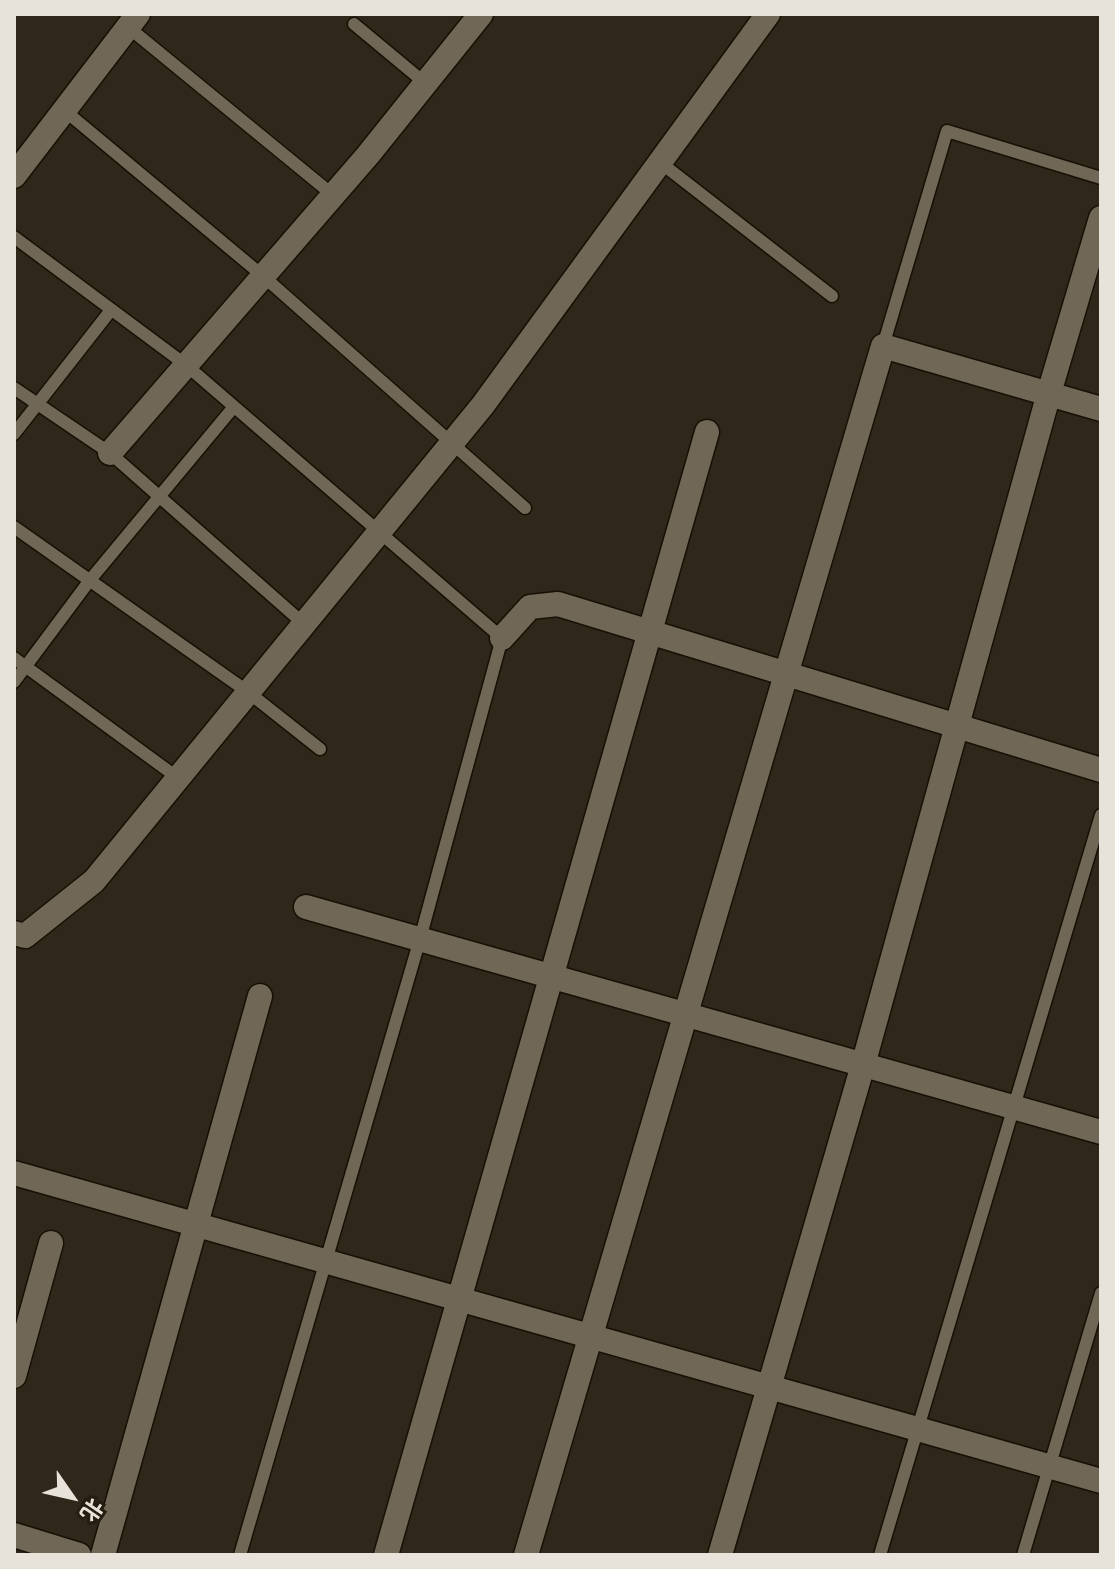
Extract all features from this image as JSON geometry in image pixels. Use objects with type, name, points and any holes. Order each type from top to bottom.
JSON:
[{"type":"street","points":[[110,453],[333,195],[481,14]]},
{"type":"street","points":[[14,933],[25,936],[94,881],[452,443],[768,14]]},
{"type":"street","points":[[14,176],[133,21]]},
{"type":"street","points":[[720,1555],[863,1065],[1049,393],[1101,218]]},
{"type":"street","points":[[526,1555],[883,346],[1101,409]]},
{"type":"street","points":[[386,1555],[707,432]]},
{"type":"street","points":[[502,638],[530,607],[558,604],[1101,770]]},
{"type":"street","points":[[306,907],[1101,1132]]},
{"type":"street","points":[[103,1555],[260,996]]},
{"type":"street","points":[[14,1173],[768,1390],[1101,1481]]},
{"type":"street","points":[[14,1376],[51,1243]]},
{"type":"street","points":[[14,1535],[79,1555]]},
{"type":"lane","points":[[133,21],[333,195]]},
{"type":"lane","points":[[354,24],[425,83]]},
{"type":"lane","points":[[64,110],[263,276],[525,508]]},
{"type":"lane","points":[[883,346],[947,131],[1101,178]]},
{"type":"lane","points":[[661,163],[832,296]]},
{"type":"lane","points":[[14,237],[186,365],[232,409],[502,638],[420,939],[240,1555]]},
{"type":"lane","points":[[14,434],[111,310]]},
{"type":"lane","points":[[14,388],[110,453],[157,498],[304,624]]},
{"type":"lane","points":[[14,682],[90,580],[232,409]]},
{"type":"lane","points":[[14,527],[248,692],[320,749]]},
{"type":"lane","points":[[14,658],[178,778]]},
{"type":"lane","points":[[880,1555],[1101,815]]},
{"type":"lane","points":[[1028,1553],[1101,1293]]}]
